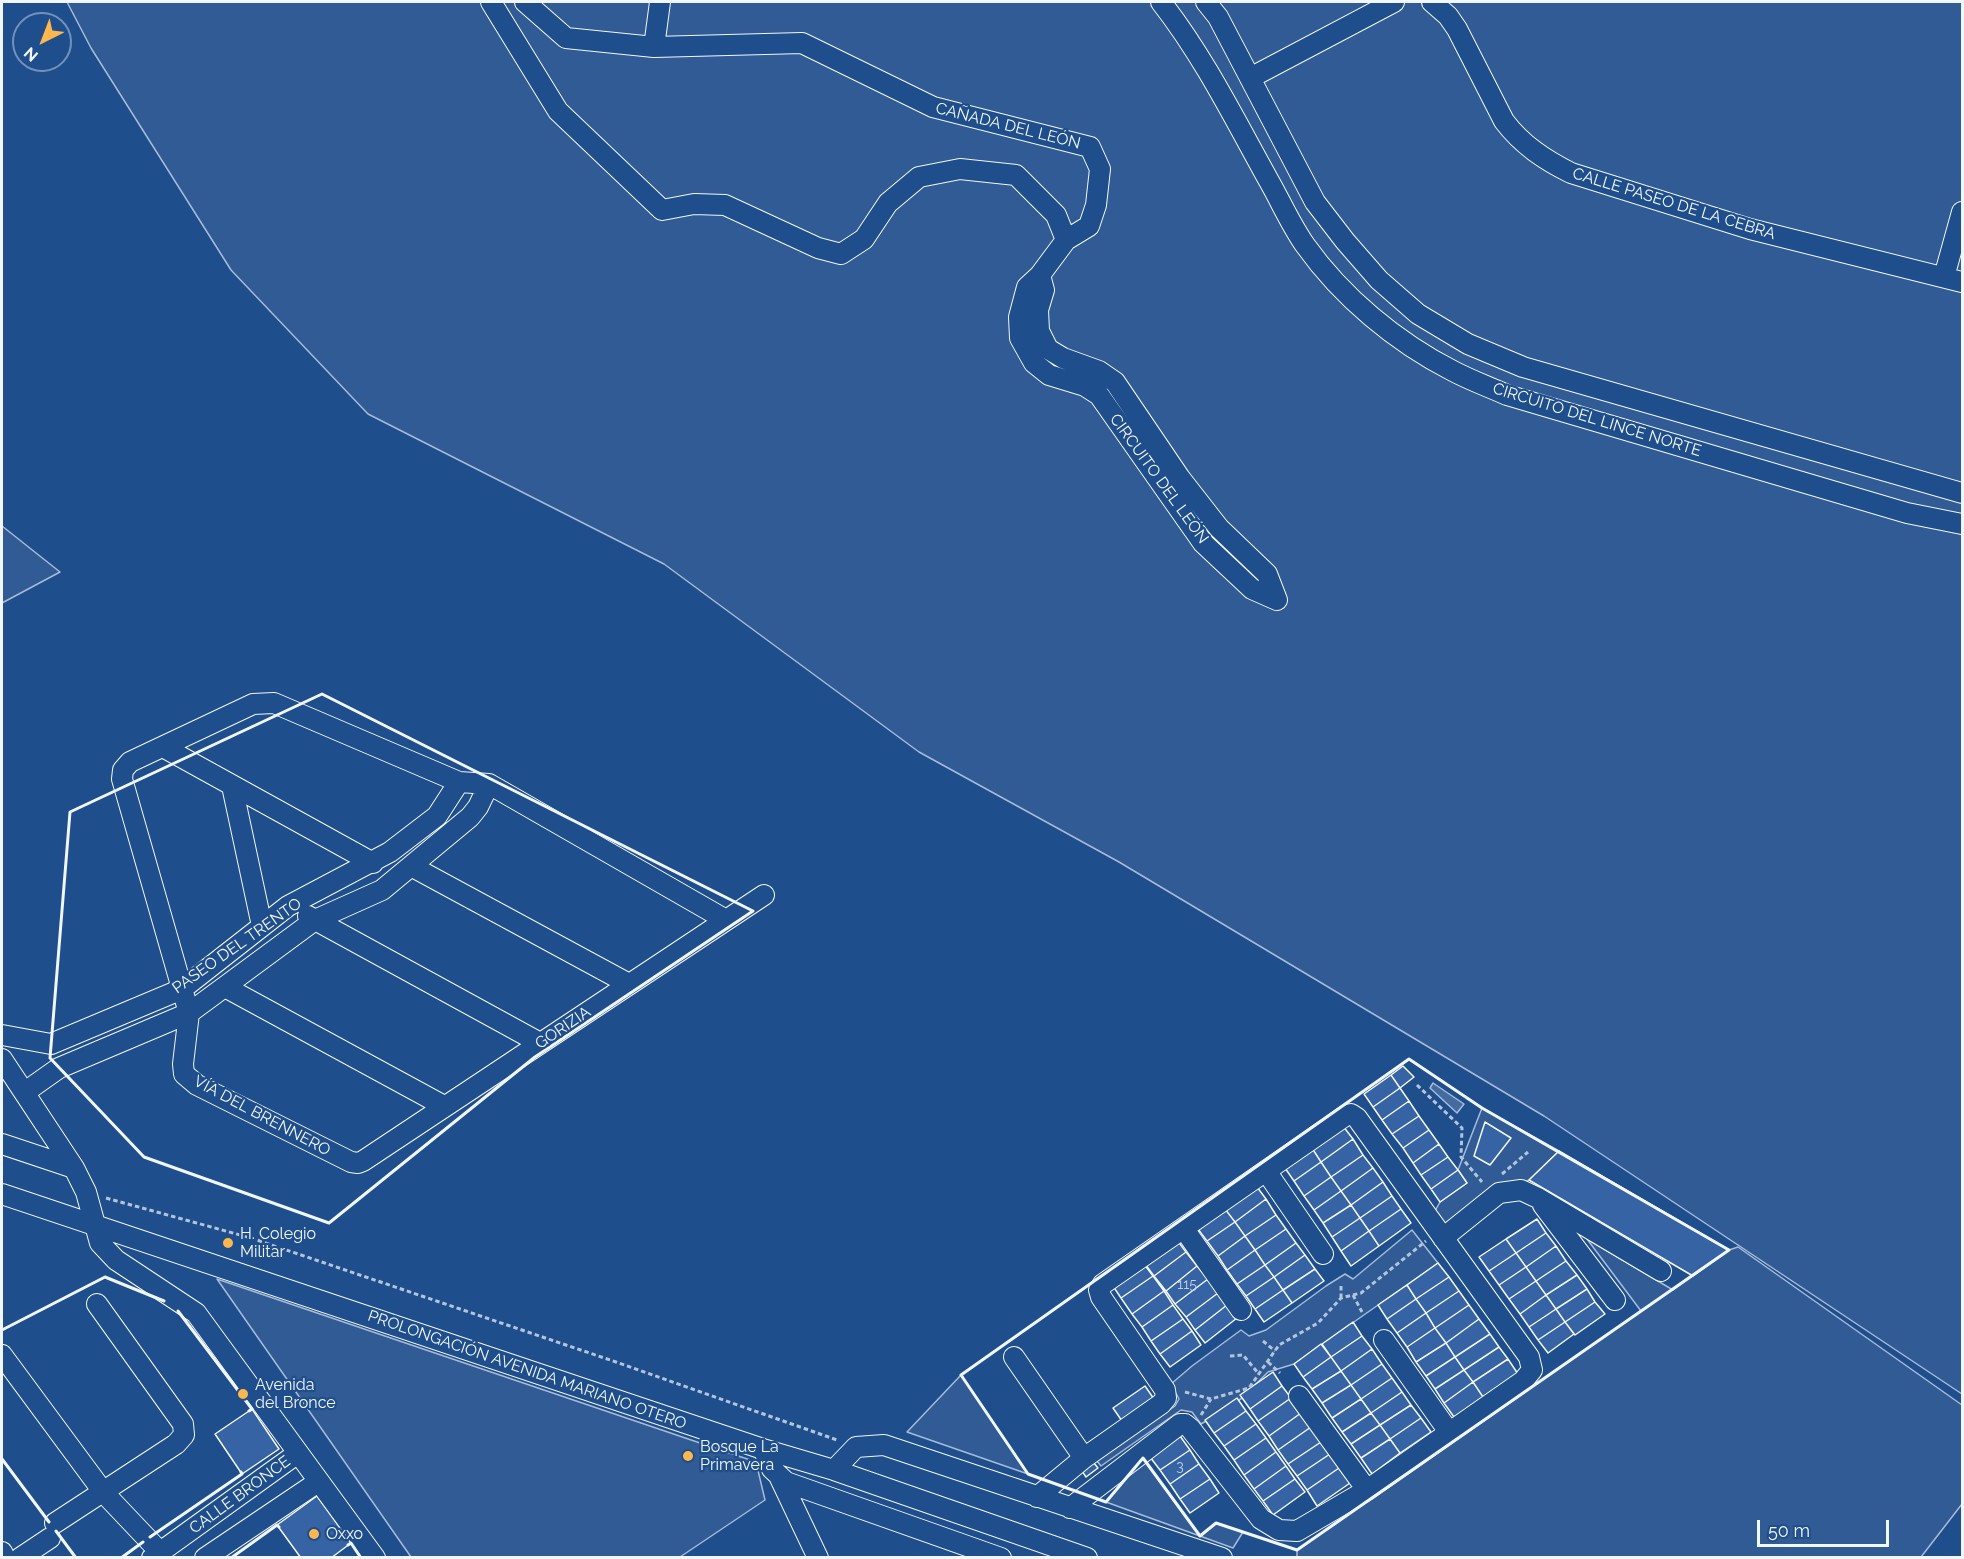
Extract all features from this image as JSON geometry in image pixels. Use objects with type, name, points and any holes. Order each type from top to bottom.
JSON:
[{"type":"street","points":[[491,2],[558,111],[662,210],[694,204],[725,205],[818,248],[841,254],[864,239],[888,203],[919,177],[960,169],[1016,175],[1056,215],[1066,240]]},
{"type":"street","name":"CAÑADA DEL LEÓN","points":[[525,2],[566,38],[654,47],[802,43],[933,107],[1090,147],[1100,169],[1096,205],[1089,226],[1066,240]]},
{"type":"street","points":[[654,47],[660,2]]},
{"type":"street","name":"CIRCUITO DEL LINCE NORTE","points":[[1161,2],[1183,30],[1208,71],[1304,244],[1338,286],[1393,334],[1420,352],[1453,372],[1507,394],[1908,513],[1962,524]]},
{"type":"street","name":"CIRCUITO DEL LINCE NORTE","points":[[1206,2],[1218,17],[1315,202],[1379,280],[1418,314],[1468,344],[1523,367],[1962,494]]},
{"type":"street","points":[[1250,78],[1394,2]]},
{"type":"street","name":"CALLE PASEO DE LA CEBRA","points":[[1432,2],[1448,16],[1458,29],[1504,121],[1514,133],[1548,161],[1571,173],[1750,229],[1953,279]]},
{"type":"street","points":[[1953,279],[1962,212]]},
{"type":"street","name":"CIRCUITO DEL LEÓN","points":[[1040,275],[1044,290],[1038,310],[1039,331],[1048,349],[1063,358],[1099,370],[1115,382],[1180,478],[1206,512],[1219,528],[1267,574],[1277,600],[1252,589],[1203,543],[1099,395],[1085,386],[1048,375],[1034,363],[1020,338],[1019,317],[1027,287],[1040,275],[1066,240]]},
{"type":"street","points":[[189,1013],[122,779],[123,770],[130,762],[253,704],[274,703],[459,782],[489,784],[726,920]]},
{"type":"street","points":[[162,747],[373,863]]},
{"type":"street","name":"PASEO DEL TRENTO","points":[[51,1044],[182,989],[288,906],[390,852],[437,816],[459,782]]},
{"type":"street","name":"PASEO DEL TRENTO","points":[[25,1092],[58,1068],[189,1013],[315,920],[382,890],[470,817],[478,807],[489,784]]},
{"type":"street","points":[[232,786],[262,926]]},
{"type":"street","points":[[411,866],[629,984]]},
{"type":"street","name":"GORIZIA","points":[[363,1161],[764,895]]},
{"type":"street","points":[[288,906],[540,1043]]},
{"type":"street","points":[[225,987],[444,1106]]},
{"type":"street","name":"VÍA DEL BRENNERO","points":[[189,1013],[183,1064],[184,1074],[197,1085],[351,1162],[363,1161]]},
{"type":"street","points":[[2,1035],[51,1044],[58,1068]]},
{"type":"street","points":[[2,1059],[74,1168],[86,1192],[100,1243],[116,1260],[196,1313],[375,1557]]},
{"type":"street","points":[[1037,1497],[1084,1458],[1161,1404],[1166,1398],[1165,1390],[1099,1290],[1103,1284],[1352,1113],[1529,1357],[1532,1370],[1523,1382],[1367,1490],[1297,1532],[1279,1530],[1261,1519],[1185,1424],[1180,1424],[1070,1508]]},
{"type":"street","points":[[2,1144],[74,1168]]},
{"type":"street","points":[[1266,1171],[1323,1254]]},
{"type":"street","points":[[1440,1235],[1499,1193],[1521,1190],[1661,1271]]},
{"type":"street","name":"PROLONGACIÓN AVENIDA MARIANO OTERO","points":[[2,1194],[763,1449],[834,1470],[1087,1557]]},
{"type":"street","points":[[1538,1198],[1615,1300]]},
{"type":"street","points":[[1184,1229],[1241,1310]]},
{"type":"street","points":[[20,1557],[104,1493],[176,1444],[184,1435],[183,1424],[97,1304]]},
{"type":"street","points":[[1384,1340],[1449,1432]]},
{"type":"street","points":[[2,1355],[104,1493],[156,1555]]},
{"type":"street","points":[[1014,1357],[1084,1458]]},
{"type":"street","points":[[1299,1396],[1367,1490]]},
{"type":"street","points":[[834,1470],[856,1447],[884,1445],[1222,1557]]},
{"type":"street","points":[[763,1449],[766,1460],[778,1476],[818,1557]]},
{"type":"street","name":"CALLE BRONCE","points":[[156,1555],[298,1453]]},
{"type":"street","points":[[778,1476],[786,1482],[1001,1557]]},
{"type":"street","name":"CALLE BRONCE","points":[[206,1557],[318,1482]]},
{"type":"street","points":[[2,1552],[5,1557]]},
{"type":"path","points":[[1417,1085],[1462,1128],[1461,1157],[1486,1187]]},
{"type":"path","points":[[1495,1180],[1528,1152]]},
{"type":"path","points":[[116,1201],[251,1238],[856,1447]]},
{"type":"path","points":[[1185,1392],[1211,1399],[1249,1388],[1279,1344],[1318,1323],[1341,1298],[1361,1293],[1440,1235]]},
{"type":"path","points":[[1341,1286],[1341,1298]]},
{"type":"path","points":[[1353,1295],[1362,1312]]},
{"type":"path","points":[[1263,1341],[1275,1351]]},
{"type":"path","points":[[1230,1356],[1243,1355],[1259,1374]]},
{"type":"path","points":[[1268,1362],[1280,1373]]},
{"type":"path","points":[[1198,1420],[1211,1399]]},
{"type":"shaded area","points":[[67,2],[1962,2],[1962,1394],[1544,1116],[1119,862],[919,752],[664,564],[368,414],[231,270],[91,48]]},
{"type":"shaded area","points":[[2,526],[60,572],[2,603]]},
{"type":"shaded area","points":[[1433,1083],[1464,1104],[1457,1113],[1430,1088]]},
{"type":"shaded area","points":[[1482,1108],[1559,1151],[1529,1180],[1438,1231],[1430,1220],[1440,1202],[1467,1183],[1458,1170]]},
{"type":"shaded area","points":[[1412,1230],[1438,1263],[1294,1364],[1268,1372],[1242,1398],[1208,1420],[1201,1424],[1192,1412],[1181,1410],[1101,1466],[1097,1461],[1175,1406],[1179,1399],[1171,1384],[1241,1330],[1249,1336],[1266,1330],[1345,1274],[1353,1279]]},
{"type":"shaded area","points":[[1587,1239],[1673,1290],[1729,1250],[1738,1247],[1962,1405],[1962,1504],[1921,1557],[1297,1558],[1297,1550],[1641,1311]]},
{"type":"shaded area","points":[[217,1279],[756,1462],[765,1500],[680,1557],[411,1557]]},
{"type":"shaded area","points":[[961,1375],[1028,1474],[907,1432]]},
{"type":"shaded area","points":[[1143,1458],[1200,1536],[1216,1523],[1243,1532],[1233,1548],[1106,1502]]},
{"type":"building","points":[[1403,1066],[1414,1077],[1400,1088],[1391,1075]]},
{"type":"building","points":[[1391,1075],[1400,1088],[1373,1107],[1364,1094]]},
{"type":"building","points":[[1400,1088],[1409,1101],[1382,1120],[1373,1107]]},
{"type":"building","points":[[1409,1101],[1419,1116],[1392,1134],[1382,1120]]},
{"type":"building","points":[[1419,1116],[1429,1130],[1403,1148],[1392,1134]]},
{"type":"building","points":[[1485,1122],[1511,1138],[1490,1165],[1474,1156]]},
{"type":"building","points":[[1343,1126],[1353,1139],[1321,1162],[1312,1148]]},
{"type":"building","points":[[1429,1130],[1439,1144],[1413,1163],[1403,1148]]},
{"type":"building","points":[[1353,1139],[1363,1155],[1331,1177],[1321,1162]]},
{"type":"building","points":[[1439,1144],[1448,1157],[1421,1175],[1413,1163]]},
{"type":"building","points":[[1312,1148],[1321,1162],[1294,1181],[1285,1168]]},
{"type":"building","points":[[1559,1151],[1729,1250],[1693,1276],[1529,1180]]},
{"type":"building","points":[[1363,1155],[1373,1168],[1341,1191],[1331,1177]]},
{"type":"building","points":[[1448,1157],[1458,1170],[1431,1189],[1421,1175]]},
{"type":"building","points":[[1321,1162],[1331,1177],[1304,1196],[1294,1181]]},
{"type":"building","points":[[1373,1168],[1383,1182],[1351,1205],[1341,1191]]},
{"type":"building","points":[[1458,1170],[1467,1183],[1440,1202],[1431,1189]]},
{"type":"building","points":[[1331,1177],[1341,1191],[1314,1210],[1304,1196]]},
{"type":"building","points":[[1383,1182],[1392,1196],[1360,1218],[1351,1205]]},
{"type":"building","points":[[1257,1187],[1266,1199],[1235,1222],[1225,1209]]},
{"type":"building","points":[[1341,1191],[1351,1205],[1323,1223],[1314,1210]]},
{"type":"building","points":[[1392,1196],[1401,1209],[1369,1231],[1360,1218]]},
{"type":"building","points":[[1266,1199],[1276,1215],[1245,1236],[1235,1222]]},
{"type":"building","points":[[1351,1205],[1360,1218],[1332,1237],[1323,1223]]},
{"type":"building","points":[[1225,1209],[1235,1222],[1207,1241],[1198,1229]]},
{"type":"building","points":[[1401,1209],[1411,1223],[1379,1246],[1369,1231]]},
{"type":"building","points":[[1276,1215],[1286,1229],[1255,1250],[1245,1236]]},
{"type":"building","points":[[1360,1218],[1369,1231],[1341,1251],[1332,1237]]},
{"type":"building","points":[[1537,1219],[1546,1233],[1516,1253],[1506,1239]]},
{"type":"building","points":[[1235,1222],[1245,1236],[1218,1256],[1207,1241]]},
{"type":"building","points":[[1286,1229],[1296,1243],[1265,1265],[1255,1250]]},
{"type":"building","points":[[1369,1231],[1379,1246],[1351,1266],[1341,1251]]},
{"type":"building","points":[[1546,1233],[1556,1246],[1526,1267],[1516,1253]]},
{"type":"building","points":[[1245,1236],[1255,1250],[1227,1270],[1218,1256]]},
{"type":"building","points":[[1506,1239],[1516,1253],[1489,1271],[1479,1257]]},
{"type":"building","points":[[1177,1240],[1186,1252],[1154,1276],[1145,1264]]},
{"type":"building","points":[[1296,1243],[1305,1255],[1274,1277],[1265,1265]]},
{"type":"building","points":[[1556,1246],[1566,1261],[1536,1281],[1526,1267]]},
{"type":"building","points":[[1255,1250],[1265,1265],[1237,1284],[1227,1270]]},
{"type":"building","points":[[1186,1252],[1197,1266],[1166,1291],[1154,1276]]},
{"type":"building","points":[[1516,1253],[1526,1267],[1499,1285],[1489,1271]]},
{"type":"building","points":[[1305,1255],[1315,1269],[1283,1290],[1274,1277]]},
{"type":"building","points":[[1566,1261],[1577,1275],[1546,1295],[1536,1281]]},
{"type":"building","points":[[1438,1263],[1449,1277],[1416,1299],[1407,1285]]},
{"type":"building","points":[[1144,1264],[1153,1276],[1121,1298],[1113,1286]]},
{"type":"building","points":[[1265,1265],[1274,1277],[1246,1296],[1237,1284]]},
{"type":"building","points":[[1197,1266],[1208,1279],[1175,1304],[1166,1291]]},
{"type":"building","points":[[1526,1267],[1536,1281],[1509,1299],[1499,1285]]},
{"type":"building","points":[[1315,1269],[1324,1281],[1292,1303],[1283,1290]]},
{"type":"building","points":[[1577,1275],[1587,1289],[1556,1309],[1546,1295]]},
{"type":"building","points":[[1153,1276],[1164,1291],[1132,1314],[1121,1298]]},
{"type":"building","points":[[1274,1277],[1283,1290],[1255,1309],[1246,1296]]},
{"type":"building","points":[[1449,1277],[1459,1291],[1426,1313],[1416,1299]]},
{"type":"building","points":[[1208,1279],[1218,1293],[1186,1317],[1175,1304]]},
{"type":"building","points":[[1536,1281],[1546,1295],[1520,1314],[1509,1299]]},
{"type":"building","points":[[1407,1285],[1416,1299],[1387,1319],[1378,1305]]},
{"type":"building","points":[[1587,1289],[1595,1302],[1565,1322],[1556,1309]]},
{"type":"building","points":[[1283,1290],[1292,1303],[1264,1322],[1255,1309]]},
{"type":"building","points":[[1164,1291],[1173,1305],[1142,1327],[1132,1314]]},
{"type":"building","points":[[1459,1291],[1469,1305],[1435,1328],[1426,1313]]},
{"type":"building","points":[[1218,1293],[1227,1305],[1195,1330],[1186,1317]]},
{"type":"building","points":[[1546,1295],[1556,1309],[1529,1327],[1520,1314]]},
{"type":"building","points":[[1416,1299],[1426,1313],[1397,1333],[1387,1319]]},
{"type":"building","points":[[1595,1302],[1605,1314],[1575,1335],[1565,1322]]},
{"type":"building","points":[[1173,1305],[1183,1319],[1151,1341],[1142,1327]]},
{"type":"building","points":[[1227,1305],[1237,1318],[1205,1343],[1195,1330]]},
{"type":"building","points":[[1469,1305],[1479,1319],[1446,1343],[1435,1328]]},
{"type":"building","points":[[1556,1309],[1565,1322],[1538,1340],[1529,1327]]},
{"type":"building","points":[[1426,1313],[1435,1328],[1407,1347],[1397,1333]]},
{"type":"building","points":[[1183,1319],[1192,1331],[1160,1354],[1151,1341]]},
{"type":"building","points":[[1479,1319],[1490,1334],[1455,1357],[1446,1343]]},
{"type":"building","points":[[1353,1322],[1362,1336],[1331,1357],[1322,1344]]},
{"type":"building","points":[[1565,1322],[1574,1334],[1548,1353],[1538,1340]]},
{"type":"building","points":[[1435,1328],[1446,1343],[1416,1362],[1407,1347]]},
{"type":"building","points":[[1192,1331],[1201,1345],[1170,1367],[1160,1354]]},
{"type":"building","points":[[1490,1334],[1499,1347],[1464,1370],[1455,1357]]},
{"type":"building","points":[[1362,1336],[1372,1349],[1341,1371],[1331,1357]]},
{"type":"building","points":[[1446,1343],[1455,1357],[1426,1376],[1416,1362]]},
{"type":"building","points":[[1321,1344],[1331,1357],[1303,1377],[1294,1364]]},
{"type":"building","points":[[1499,1347],[1508,1359],[1473,1382],[1464,1370]]},
{"type":"building","points":[[1372,1349],[1382,1364],[1351,1385],[1341,1371]]},
{"type":"building","points":[[1331,1357],[1341,1371],[1312,1389],[1303,1377]]},
{"type":"building","points":[[1455,1357],[1464,1370],[1435,1389],[1426,1376]]},
{"type":"building","points":[[1508,1359],[1518,1374],[1483,1397],[1473,1382]]},
{"type":"building","points":[[1382,1364],[1392,1378],[1361,1399],[1351,1385]]},
{"type":"building","points":[[1464,1370],[1473,1382],[1444,1403],[1435,1389]]},
{"type":"building","points":[[1341,1371],[1351,1385],[1322,1403],[1312,1389]]},
{"type":"building","points":[[1273,1372],[1282,1386],[1250,1409],[1240,1395]]},
{"type":"building","points":[[1392,1378],[1402,1392],[1371,1413],[1361,1399]]},
{"type":"building","points":[[1473,1382],[1483,1397],[1454,1417],[1444,1403]]},
{"type":"building","points":[[1351,1385],[1361,1399],[1332,1418],[1322,1403]]},
{"type":"building","points":[[1145,1386],[1154,1399],[1122,1421],[1113,1408]]},
{"type":"building","points":[[1282,1386],[1291,1398],[1258,1421],[1250,1409]]},
{"type":"building","points":[[1402,1392],[1411,1405],[1380,1425],[1371,1413]]},
{"type":"building","points":[[1237,1398],[1246,1411],[1214,1433],[1205,1420]]},
{"type":"building","points":[[1291,1398],[1301,1413],[1269,1436],[1258,1421]]},
{"type":"building","points":[[1361,1399],[1371,1413],[1342,1432],[1332,1418]]},
{"type":"building","points":[[1411,1405],[1421,1418],[1390,1439],[1380,1425]]},
{"type":"building","points":[[252,1409],[279,1449],[242,1474],[215,1434]]},
{"type":"building","points":[[1246,1411],[1256,1424],[1224,1446],[1214,1433]]},
{"type":"building","points":[[1301,1413],[1311,1427],[1278,1450],[1269,1436]]},
{"type":"building","points":[[1371,1413],[1380,1425],[1351,1444],[1342,1432]]},
{"type":"building","points":[[1421,1418],[1431,1432],[1400,1453],[1390,1439]]},
{"type":"building","points":[[1256,1424],[1266,1438],[1234,1460],[1224,1446]]},
{"type":"building","points":[[1380,1425],[1390,1439],[1361,1458],[1351,1444]]},
{"type":"building","points":[[1311,1427],[1321,1442],[1288,1464],[1278,1450]]},
{"type":"building","points":[[1180,1436],[1190,1450],[1160,1470],[1150,1457]]},
{"type":"building","points":[[1266,1438],[1276,1452],[1244,1475],[1234,1460]]},
{"type":"building","points":[[1390,1439],[1400,1453],[1372,1474],[1361,1458]]},
{"type":"building","points":[[1321,1442],[1330,1454],[1297,1476],[1288,1464]]},
{"type":"building","points":[[1190,1450],[1199,1464],[1170,1484],[1160,1470]]},
{"type":"building","points":[[1276,1452],[1286,1466],[1254,1489],[1244,1475]]},
{"type":"building","points":[[1330,1454],[1339,1468],[1307,1490],[1297,1476]]},
{"type":"building","points":[[1094,1463],[1098,1468],[1086,1477],[1082,1471]]},
{"type":"building","points":[[1199,1464],[1210,1479],[1180,1499],[1170,1484]]},
{"type":"building","points":[[1286,1466],[1295,1479],[1263,1501],[1254,1489]]},
{"type":"building","points":[[1339,1468],[1350,1483],[1317,1506],[1307,1490]]},
{"type":"building","points":[[1210,1479],[1219,1493],[1190,1513],[1180,1499]]},
{"type":"building","points":[[1295,1479],[1305,1492],[1273,1515],[1263,1501]]},
{"type":"building","name":"Oxxo","points":[[317,1496],[351,1543],[331,1558],[301,1558],[277,1525]]},
{"type":"wall","points":[[322,694],[753,911],[535,1057],[329,1223],[144,1157],[50,1058],[70,812],[322,694]]},
{"type":"wall","points":[[1409,1059],[1482,1108],[1729,1250],[1297,1550],[1216,1523],[1200,1536],[1143,1458],[1106,1502],[1028,1474],[961,1375],[1409,1059]]},
{"type":"wall","points":[[2,1330],[105,1277],[164,1301]]},
{"type":"wall","points":[[178,1311],[252,1409],[249,1411]]},
{"type":"wall","points":[[2,1459],[49,1522]]},
{"type":"wall","points":[[150,1537],[242,1474],[241,1472]]},
{"type":"wall","points":[[231,1558],[277,1525],[279,1527]]},
{"type":"wall","points":[[56,1531],[76,1558]]},
{"type":"wall","points":[[121,1558],[143,1542]]},
{"type":"wall","points":[[348,1545],[351,1543],[361,1558]]},
{"type":"place","name":"H. Colegio Militar","points":[[228,1243]]},
{"type":"place","name":"Avenida del Bronce","points":[[243,1394]]},
{"type":"place","name":"Bosque La Primavera","points":[[688,1456]]},
{"type":"place","name":"Oxxo","points":[[314,1534]]}]
